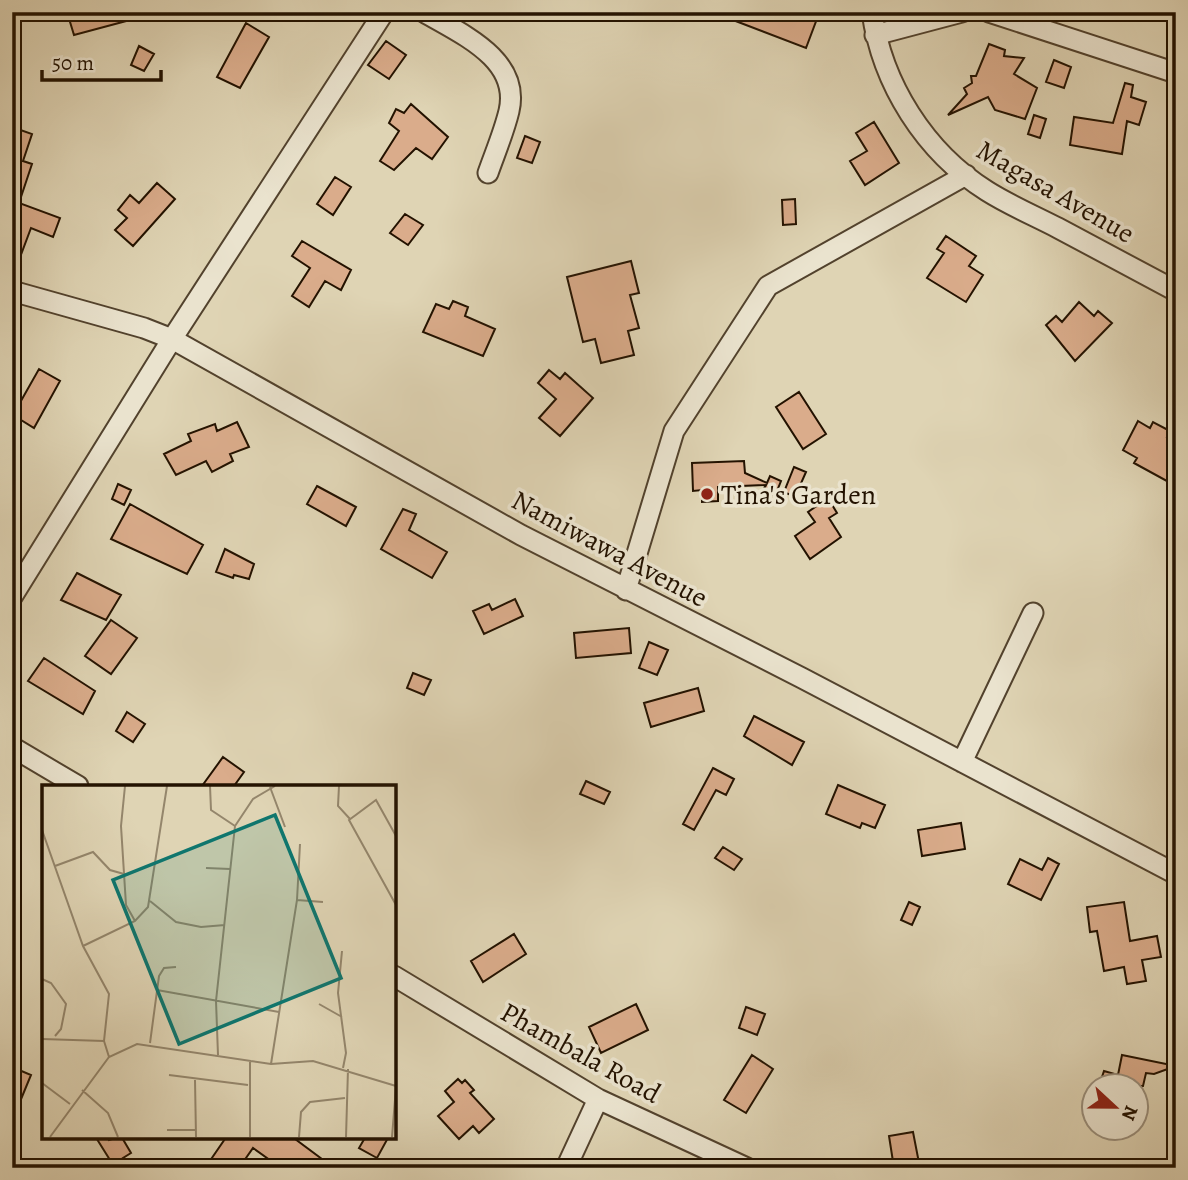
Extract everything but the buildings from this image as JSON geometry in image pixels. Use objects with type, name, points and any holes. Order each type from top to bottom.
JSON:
[{"type":"street","points":[[12,597],[172,340],[384,12]]},
{"type":"street","points":[[424,12],[474,41],[506,72],[511,92],[509,111],[488,173]]},
{"type":"street","name":"Magasa Avenue","points":[[872,12],[875,35],[887,70],[916,122],[937,149],[987,191],[1176,291]]},
{"type":"street","points":[[875,35],[962,12]]},
{"type":"street","points":[[989,12],[1176,73]]},
{"type":"street","points":[[626,590],[674,430],[768,286],[966,175]]},
{"type":"street","name":"Namiwawa Avenue","points":[[12,291],[144,328],[172,340],[521,535],[1176,874]]},
{"type":"street","points":[[962,762],[1033,613]]},
{"type":"street","points":[[12,747],[77,785]]},
{"type":"street","name":"Phambala Road","points":[[396,977],[598,1099],[747,1168]]},
{"type":"street","points":[[566,1168],[598,1099]]},
{"type":"place","name":"Tina's Garden","points":[[707,494]]}]
